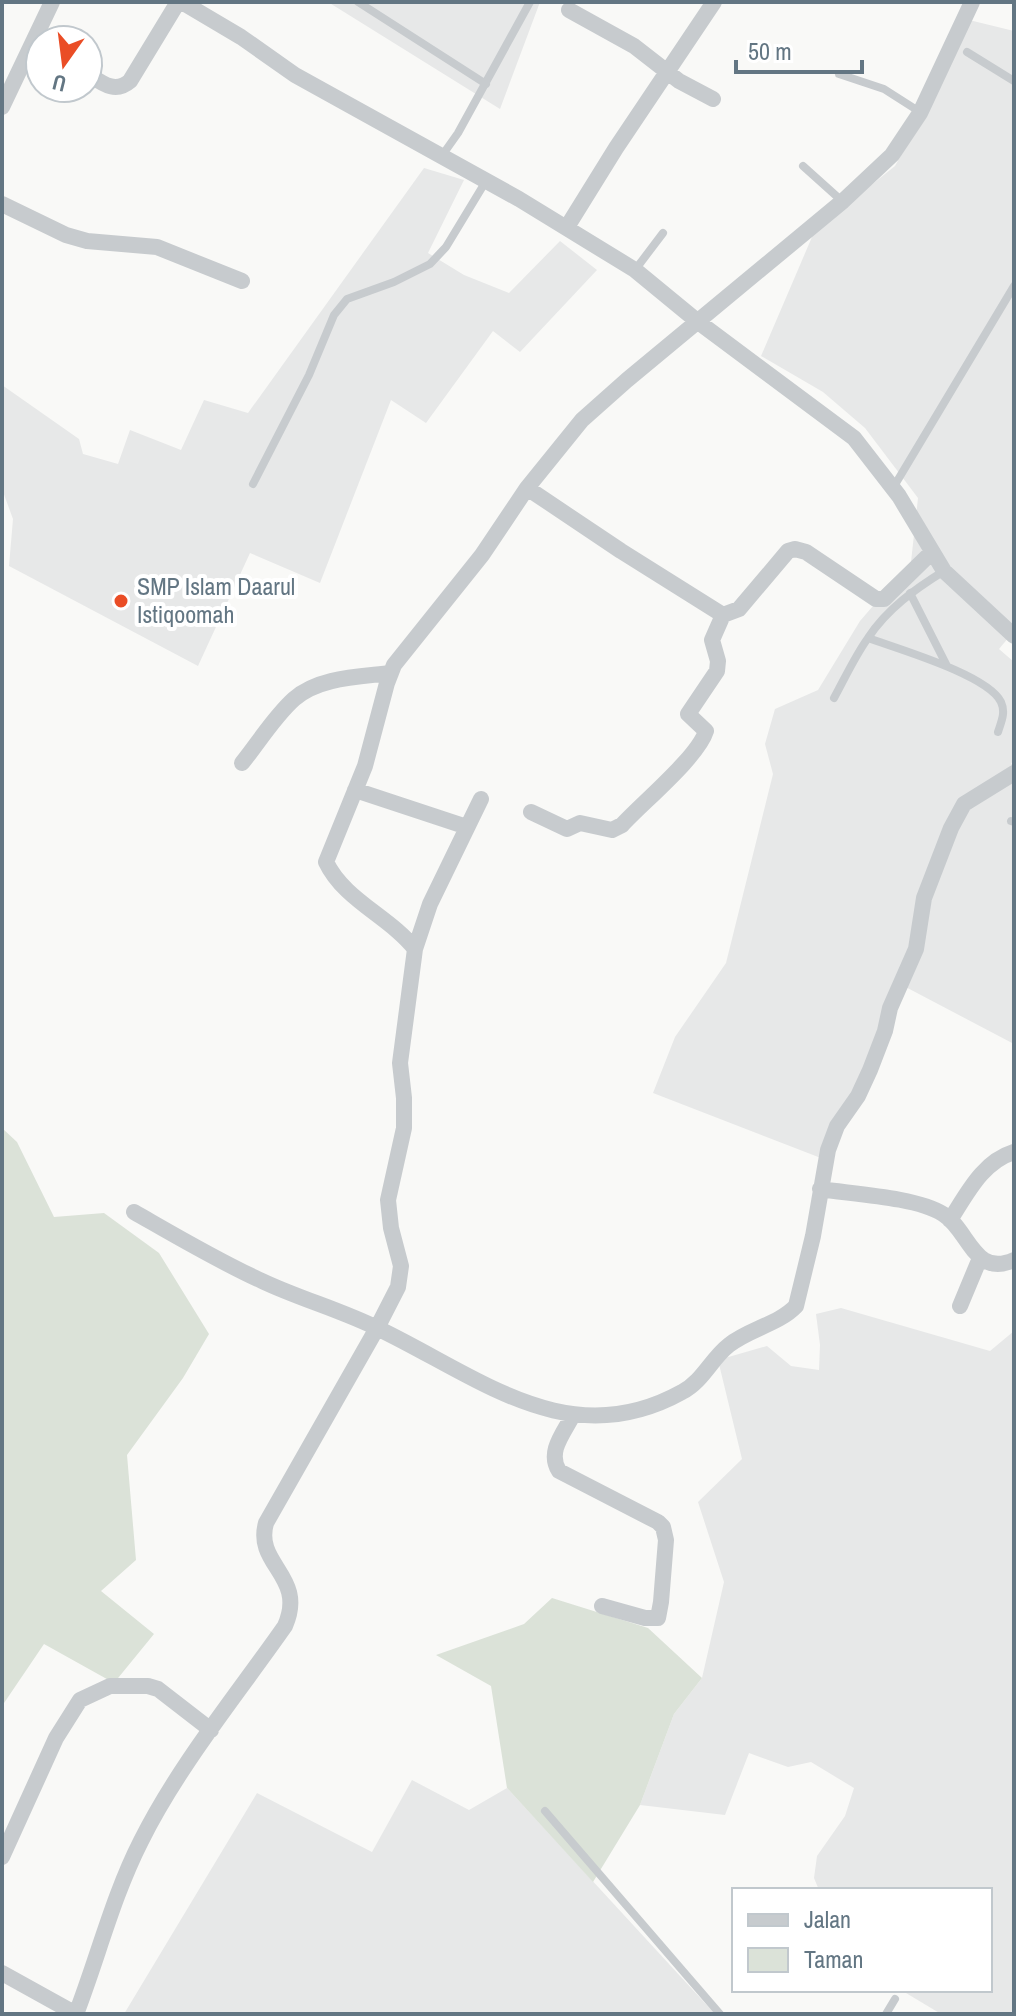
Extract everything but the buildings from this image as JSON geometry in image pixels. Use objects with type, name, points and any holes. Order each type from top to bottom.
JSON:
[{"type":"street","points":[[44,24],[52,2]]},
{"type":"street","points":[[104,84],[124,86],[130,81],[180,2],[241,37],[295,75],[567,227],[635,270],[697,321],[854,438],[893,488],[944,571],[1014,636]]},
{"type":"street","points":[[567,227],[714,2]]},
{"type":"street","points":[[415,949],[352,894],[330,871],[326,862],[365,766],[394,665],[482,555],[527,488],[582,420],[843,201],[892,155],[920,113],[972,2]]},
{"type":"street","points":[[569,10],[646,54],[668,73],[713,99]]},
{"type":"street","points":[[2,107],[24,67]]},
{"type":"street","points":[[2,204],[66,235],[87,241],[157,247],[242,281]]},
{"type":"street","points":[[527,488],[723,615]]},
{"type":"street","points":[[531,812],[567,829],[580,823],[612,830],[622,825],[675,772],[704,739],[706,731],[703,726],[688,714],[717,671],[718,661],[712,640],[723,615],[739,609],[788,551],[806,552],[876,599],[884,599],[932,552]]},
{"type":"street","points":[[242,763],[295,698],[312,687],[391,673]]},
{"type":"street","points":[[134,1212],[232,1267],[377,1328],[532,1406],[573,1415],[616,1414],[643,1408],[682,1392],[697,1382],[734,1341],[793,1310],[799,1300],[828,1150],[837,1126],[858,1096],[885,1031],[890,1008],[916,949],[924,898],[951,828],[964,804],[1014,773]]},
{"type":"street","points":[[355,790],[467,827]]},
{"type":"street","points":[[2,1973],[76,2014],[116,1898],[141,1839],[211,1730],[285,1626],[290,1614],[291,1594],[266,1545],[266,1523],[377,1328],[401,1276],[388,1200],[404,1128],[400,1063],[415,949],[430,904],[481,799]]},
{"type":"street","points":[[950,1220],[988,1166],[1014,1152]]},
{"type":"street","points":[[820,1189],[913,1203],[943,1214],[957,1225],[980,1258],[1003,1264],[1014,1260]]},
{"type":"street","points":[[960,1306],[980,1258]]},
{"type":"street","points":[[573,1415],[553,1452],[559,1471],[658,1522],[666,1534],[658,1618],[645,1618],[602,1606]]},
{"type":"street","points":[[2,1857],[56,1738],[80,1700],[110,1686],[148,1686],[158,1689],[211,1730]]},
{"type":"lane","points":[[358,2],[486,84]]},
{"type":"lane","points":[[441,157],[486,84],[530,2]]},
{"type":"lane","points":[[967,52],[1014,81]]},
{"type":"lane","points":[[839,74],[884,89],[920,113]]},
{"type":"lane","points":[[803,166],[843,201]]},
{"type":"lane","points":[[253,484],[309,375],[340,306],[347,299],[394,282],[430,264],[446,247],[486,181]]},
{"type":"lane","points":[[635,270],[663,233]]},
{"type":"lane","points":[[893,488],[1014,286]]},
{"type":"lane","points":[[834,698],[868,638],[910,593],[944,571]]},
{"type":"lane","points":[[910,593],[947,667]]},
{"type":"lane","points":[[868,638],[947,667],[974,680],[998,697],[1004,712],[998,732]]},
{"type":"lane","points":[[545,1811],[720,2014]]},
{"type":"lane","points":[[886,2014],[895,1999]]},
{"type":"shaded area","points":[[328,2],[540,2],[500,109]]},
{"type":"shaded area","points":[[965,19],[1014,31],[1014,631],[999,649],[1014,662],[1014,762],[1011,763],[1014,767],[1014,1044],[898,983],[826,1160],[653,1093],[675,1037],[726,963],[773,774],[765,744],[775,709],[818,690],[860,621],[911,562],[918,498],[865,428],[823,392],[761,356],[815,230],[895,166],[922,118]]},
{"type":"shaded area","points":[[424,168],[464,180],[428,253],[464,275],[509,293],[560,241],[597,270],[520,352],[493,331],[426,423],[391,400],[320,583],[250,553],[198,666],[9,566],[13,519],[2,489],[2,385],[79,439],[83,454],[118,464],[130,430],[181,450],[204,400],[248,413]]},
{"type":"shaded area","points":[[841,1308],[990,1351],[1014,1331],[1014,2014],[941,2014],[904,1992],[992,1992],[992,1888],[818,1888],[814,1878],[817,1856],[845,1816],[854,1788],[811,1762],[788,1767],[749,1753],[725,1815],[640,1805],[674,1714],[702,1678],[724,1582],[698,1502],[742,1459],[718,1360],[767,1346],[791,1366],[819,1370],[816,1314]]},
{"type":"shaded area","points":[[412,1780],[469,1810],[507,1788],[715,2014],[124,2014],[257,1793],[372,1852]]},
{"type":"green space","points":[[2,1128],[17,1142],[54,1217],[104,1213],[159,1253],[209,1334],[183,1378],[127,1455],[136,1560],[101,1591],[154,1634],[114,1683],[44,1644],[2,1706]]},
{"type":"green space","points":[[552,1598],[648,1628],[702,1678],[674,1714],[640,1805],[593,1882],[507,1788],[491,1686],[436,1655],[524,1624]]},
{"type":"place","name":"SMP Islam Daarul Istiqoomah","points":[[121,601]]}]
